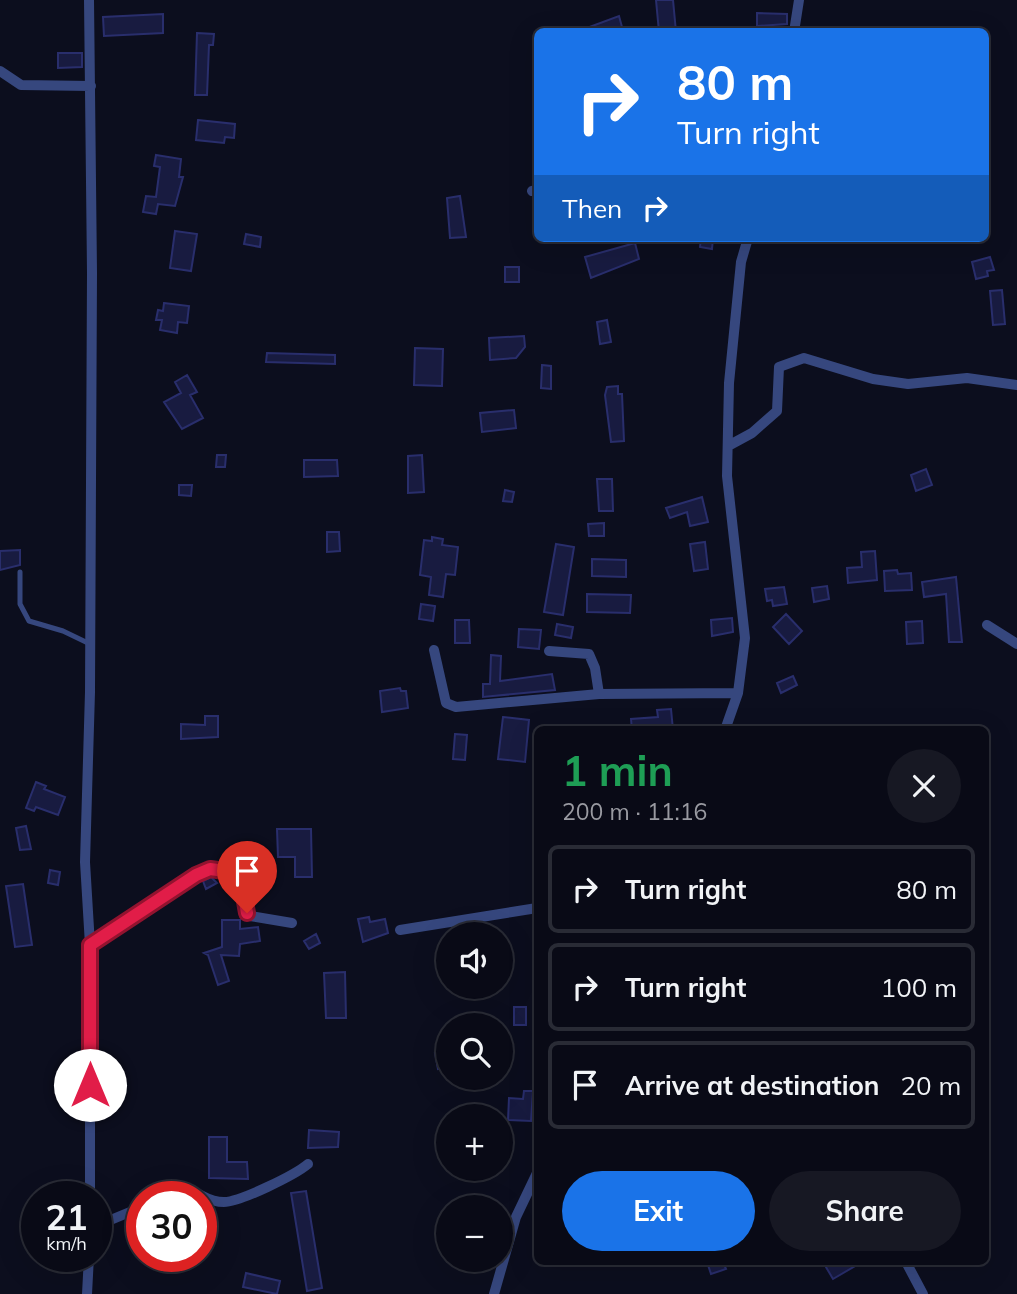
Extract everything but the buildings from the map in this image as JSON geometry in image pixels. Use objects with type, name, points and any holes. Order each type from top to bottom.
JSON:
[{"type":"street","points":[[89,0],[90,644],[85,862],[90,945],[90,1181]]},
{"type":"street","points":[[795,28],[799,0]]},
{"type":"street","points":[[0,71],[21,85],[91,86]]},
{"type":"street","points":[[726,726],[738,693],[745,638],[727,476],[729,383],[739,275],[747,242]]},
{"type":"street","points":[[728,446],[752,433],[777,411],[779,367],[804,358],[873,379],[908,384],[967,378],[1017,385]]},
{"type":"street","points":[[988,625],[1017,644]]},
{"type":"street","points":[[434,650],[446,703],[456,707],[599,694],[738,693]]},
{"type":"street","points":[[549,651],[589,654],[595,668],[599,694]]},
{"type":"street","points":[[90,945],[196,875],[210,869],[240,873],[247,913],[254,919],[292,923]]},
{"type":"street","points":[[400,930],[534,908]]},
{"type":"street","points":[[217,1199],[227,1202],[289,1178],[308,1164]]},
{"type":"street","points":[[494,1294],[516,1217],[534,1179]]},
{"type":"street","points":[[908,1265],[923,1294]]},
{"type":"street","points":[[87,1294],[88,1272]]},
{"type":"lane","points":[[20,572],[20,604],[29,621],[63,631],[90,644]]},
{"type":"route","points":[[90,1085],[90,945],[196,875],[210,869],[240,873],[247,913]]}]
